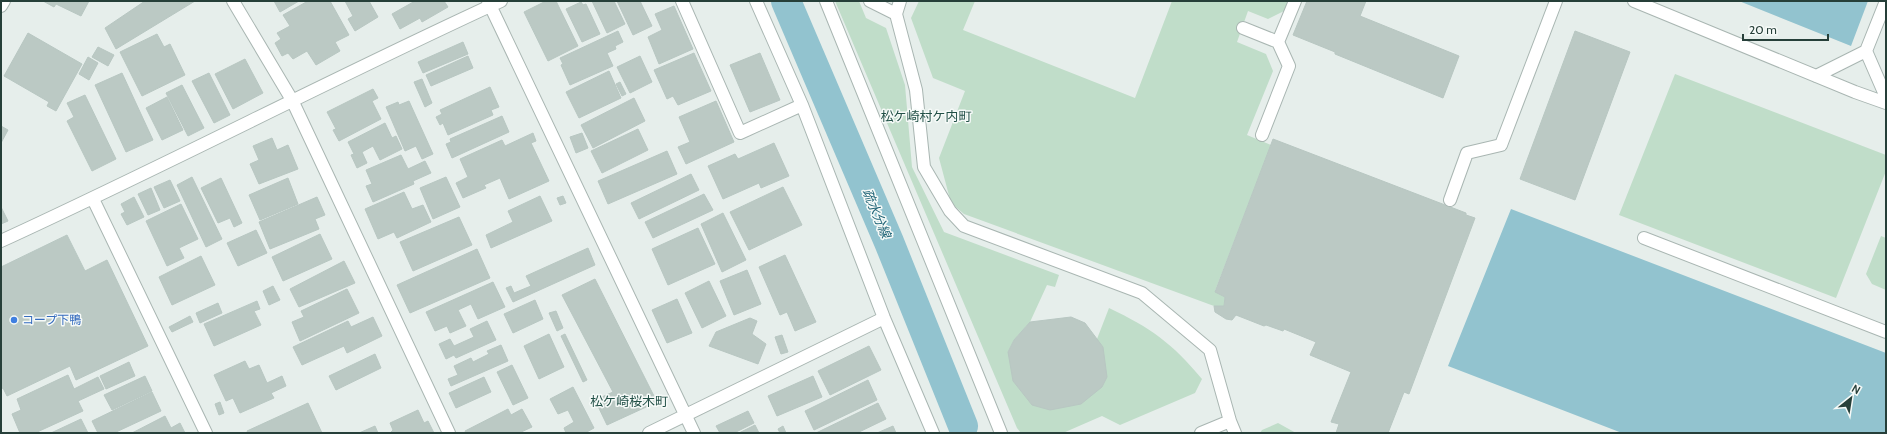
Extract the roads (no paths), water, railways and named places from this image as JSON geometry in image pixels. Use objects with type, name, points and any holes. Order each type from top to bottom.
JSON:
[{"type":"street","points":[[1,6],[4,1]]},
{"type":"street","points":[[233,1],[292,100],[449,433]]},
{"type":"street","points":[[682,1],[740,133],[802,105]]},
{"type":"street","points":[[756,1],[802,105],[884,318],[933,433]]},
{"type":"street","points":[[826,1],[1001,433]]},
{"type":"street","points":[[870,1],[896,14]]},
{"type":"street","points":[[900,1],[896,14],[916,90],[924,167],[950,212],[964,226],[1142,293],[1210,350],[1230,421],[1235,433]]},
{"type":"street","points":[[1278,42],[1295,1]]},
{"type":"street","points":[[1450,200],[1467,153],[1501,144],[1556,1]]},
{"type":"street","points":[[1634,1],[1816,76],[1886,103]]},
{"type":"street","points":[[1816,76],[1866,51],[1886,1]]},
{"type":"street","points":[[1,241],[93,199],[493,2],[694,433]]},
{"type":"street","points":[[1243,28],[1278,42],[1289,66],[1262,135]]},
{"type":"street","points":[[1866,51],[1886,96]]},
{"type":"street","points":[[93,199],[206,433]]},
{"type":"street","points":[[1644,238],[1886,332]]},
{"type":"street","points":[[649,433],[884,318]]},
{"type":"street","points":[[1201,433],[1230,421]]},
{"type":"water","points":[[1739,1],[1868,1],[1851,46]]},
{"type":"water","points":[[1511,209],[1886,353],[1886,433],[1622,433],[1448,366]]},
{"type":"waterway","name":"疏水分線","points":[[786,1],[889,242],[963,426]]},
{"type":"place","name":"コープ下鴨","points":[[14,320]]},
{"type":"district","name":"松ケ崎村ケ内町","points":[[926,116]]},
{"type":"district","name":"松ケ崎桜木町","points":[[629,401]]}]
